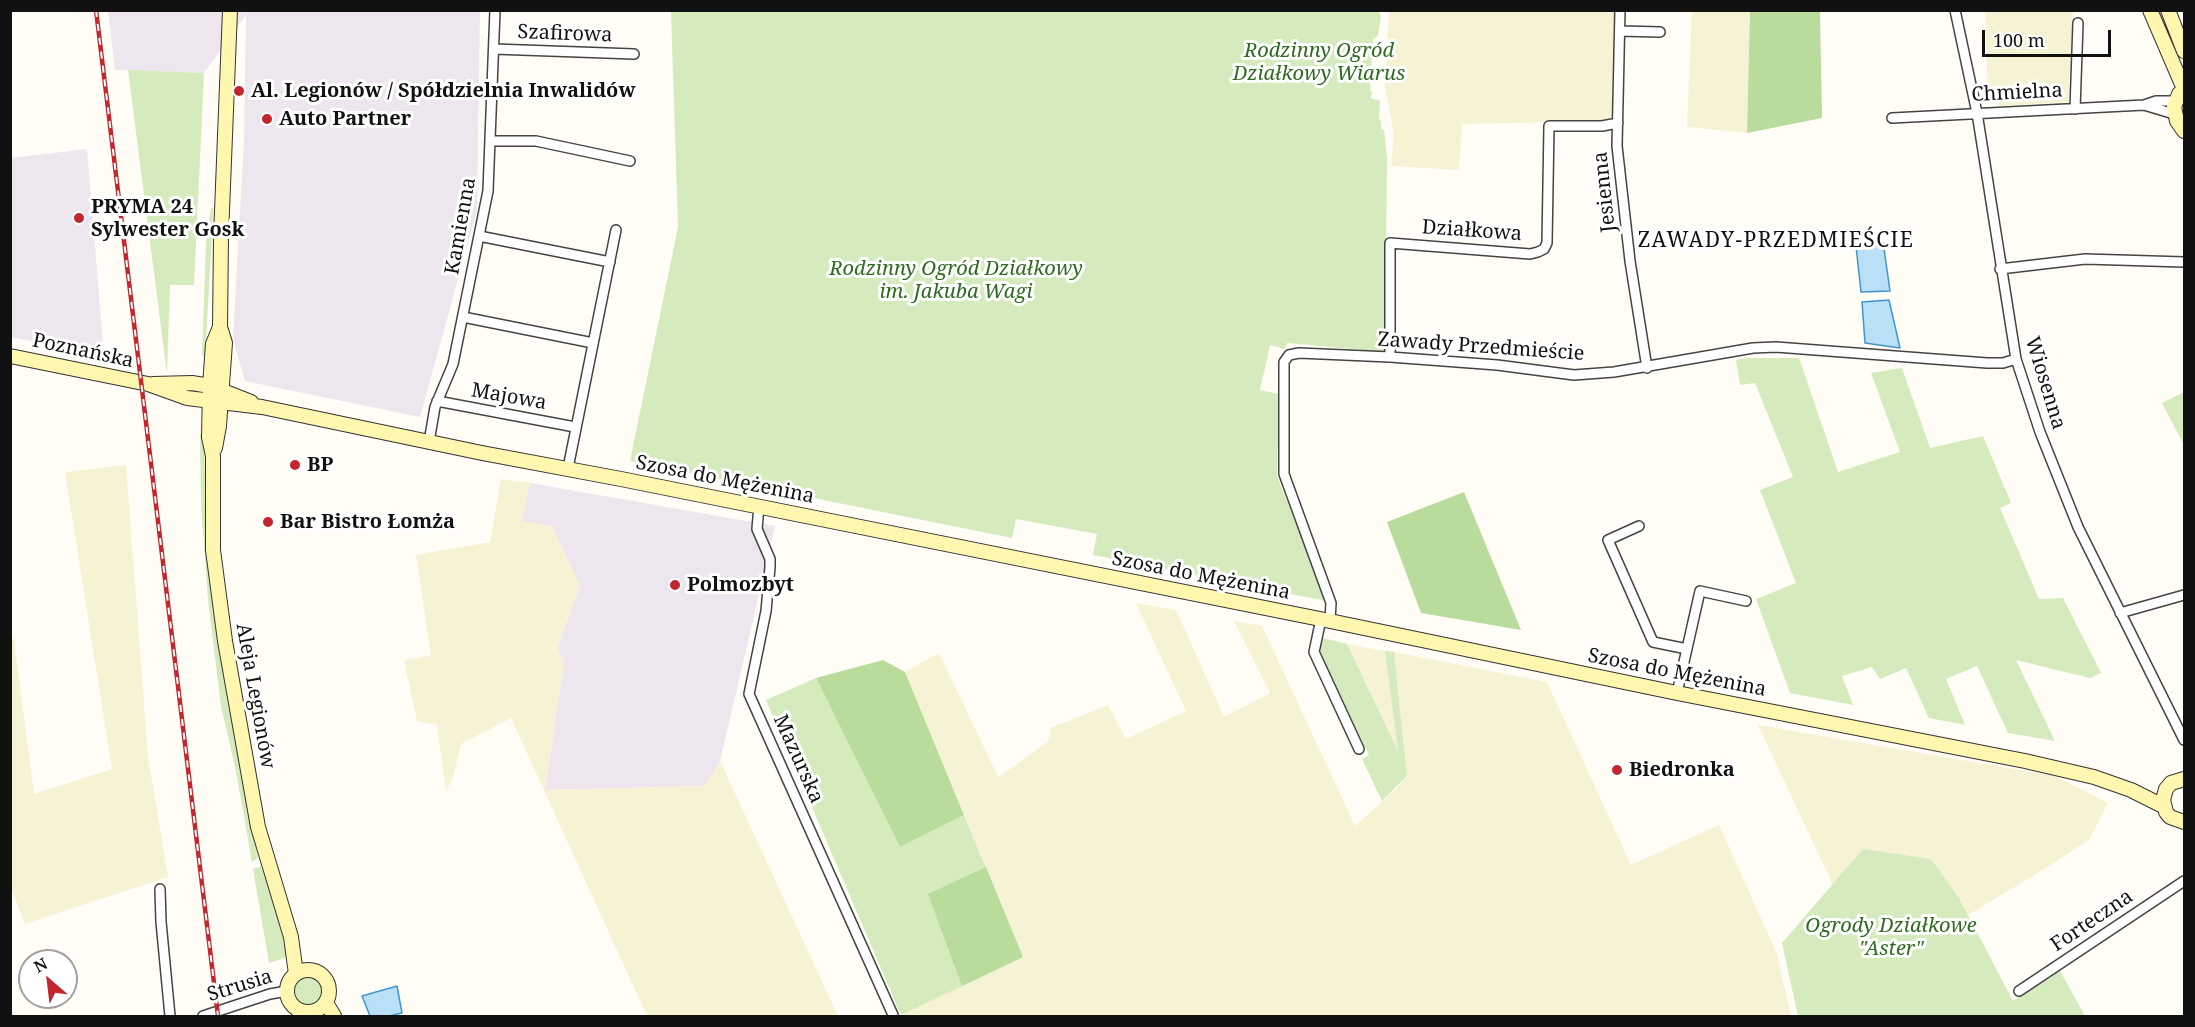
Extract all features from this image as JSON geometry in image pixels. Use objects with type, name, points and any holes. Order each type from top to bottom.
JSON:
[{"type":"main road","name":"Aleja Legionów","points":[[230,10],[221,236],[220,327],[225,343],[215,395],[218,437],[213,456],[213,550],[225,641],[258,827],[291,937],[296,974]]},
{"type":"main road","points":[[2150,10],[2180,98],[2177,121],[2184,131]]},
{"type":"main road","points":[[2168,10],[2184,51]]},
{"type":"main road","name":"Poznańska","points":[[10,356],[148,384],[192,383],[215,395]]},
{"type":"main road","name":"Szosa do Mężenina","points":[[215,395],[429,442],[1326,620],[1677,693],[2025,760],[2094,777],[2131,790],[2163,806],[2170,816],[2184,822]]},
{"type":"main road","points":[[2163,806],[2163,795],[2166,789],[2171,783],[2184,780]]},
{"type":"main road","name":"Szosa do Mężenina","points":[[2131,790],[2166,789]]},
{"type":"main road","name":"Aleja Legionów","points":[[291,937],[310,970]]},
{"type":"main road","points":[[311,1012],[329,991],[326,979],[310,970],[296,974],[288,984],[287,991],[292,1005],[311,1012],[334,1017]]},
{"type":"street","name":"Kamienna","points":[[429,442],[437,401],[453,364],[488,191],[495,10]]},
{"type":"street","name":"Jesienna","points":[[1620,10],[1619,169],[1630,261],[1647,368]]},
{"type":"street","name":"Wiosenna","points":[[1955,10],[1977,113],[2016,359],[2057,478],[2078,526],[2184,740]]},
{"type":"street","points":[[2075,108],[2078,22]]},
{"type":"street","points":[[1621,31],[1660,32]]},
{"type":"street","name":"Szafirowa","points":[[494,49],[634,54]]},
{"type":"street","name":"Chmielna","points":[[1892,118],[2144,105],[2180,98]]},
{"type":"street","name":"Działkowa","points":[[1390,357],[1390,243],[1530,254],[1544,249],[1547,243],[1550,126],[1602,126],[1618,123]]},
{"type":"street","points":[[490,141],[536,141],[630,161]]},
{"type":"street","points":[[568,468],[616,230]]},
{"type":"street","points":[[479,236],[610,262]]},
{"type":"street","points":[[2000,269],[2085,259],[2184,262]]},
{"type":"street","points":[[463,317],[593,343]]},
{"type":"street","name":"Zawady Przedmieście","points":[[1326,620],[1331,603],[1284,474],[1284,362],[1289,355],[1299,353],[1390,357],[1497,365],[1574,375],[1647,368],[1753,348],[1776,347],[1987,363],[2003,363],[2016,359]]},
{"type":"street","name":"Majowa","points":[[437,401],[575,427]]},
{"type":"street","name":"Mazurska","points":[[759,506],[757,529],[770,559],[770,567],[766,611],[749,694],[893,1015]]},
{"type":"street","points":[[1639,526],[1608,540],[1653,642],[1687,649]]},
{"type":"street","points":[[1677,693],[1700,591],[1746,601]]},
{"type":"street","points":[[2120,613],[2184,595]]},
{"type":"street","points":[[1326,620],[1314,652],[1359,748]]},
{"type":"street","name":"Forteczna","points":[[2019,991],[2184,881]]},
{"type":"street","points":[[160,889],[170,1017]]},
{"type":"street","name":"Strusia","points":[[203,1017],[270,994],[287,991]]},
{"type":"shaded area","points":[[108,11],[480,11],[477,210],[420,417],[245,381],[233,339],[244,141],[246,15],[204,73],[115,70]]},
{"type":"shaded area","points":[[1386,11],[1616,11],[1612,115],[1607,121],[1462,124],[1459,170],[1391,166],[1394,134],[1385,88],[1389,13]]},
{"type":"shaded area","points":[[1692,11],[1750,11],[1747,133],[1687,127]]},
{"type":"shaded area","points":[[1985,11],[2073,11],[2068,102],[2001,106],[1988,100]]},
{"type":"shaded area","points":[[87,149],[104,356],[11,337],[11,158]]},
{"type":"shaded area","points":[[126,465],[148,757],[168,877],[25,924],[11,888],[11,638],[14,639],[34,794],[112,769],[65,472]]},
{"type":"shaded area","points":[[501,479],[530,483],[521,521],[552,526],[580,585],[557,648],[564,661],[545,790],[705,786],[720,761],[838,1016],[647,1016],[511,718],[461,744],[453,777],[446,791],[437,725],[417,721],[404,660],[431,655],[416,555],[490,542]]},
{"type":"shaded area","points":[[530,483],[775,526],[720,761],[706,786],[545,790],[564,661],[557,648],[580,585],[521,521]]},
{"type":"shaded area","points":[[1136,603],[1176,610],[1224,717],[1270,693],[1234,621],[1262,626],[1355,826],[1407,776],[1394,652],[1547,682],[1631,865],[1719,825],[1777,954],[1791,1016],[899,1016],[1023,956],[905,672],[939,653],[998,777],[1048,742],[1051,728],[1108,705],[1126,739],[1186,711]]},
{"type":"shaded area","points":[[1347,644],[1385,651],[1399,754]]},
{"type":"shaded area","points":[[1758,725],[2055,776],[2108,803],[2089,840],[1968,915],[1960,900],[1863,849],[1833,885]]},
{"type":"green space","name":"Rodzinny Ogród Działkowy im. Jakuba Wagi","points":[[1373,10],[1379,12],[1381,16],[1378,35],[1373,40],[1370,91],[1372,92],[1371,98],[1380,101],[1379,120],[1381,129],[1384,130],[1387,158],[1385,352],[1287,343],[1285,349],[1270,345],[1260,390],[1279,394],[1277,476],[1327,601],[1093,555],[1097,534],[1016,519],[1012,538],[630,461],[678,227],[671,11]]},
{"type":"green space","points":[[1750,11],[1820,11],[1822,118],[1747,133]]},
{"type":"green space","points":[[128,70],[204,73],[194,285],[170,285],[167,374]]},
{"type":"green space","points":[[211,208],[213,208],[205,357],[202,355],[206,241]]},
{"type":"green space","points":[[1799,358],[1838,472],[1900,452],[1871,373],[1902,368],[1930,448],[1983,436],[2011,503],[2000,508],[2039,599],[2063,598],[2101,673],[2090,678],[2016,660],[2055,741],[2008,733],[1977,666],[1946,679],[1965,725],[1929,718],[1906,668],[1880,679],[1872,667],[1842,676],[1853,705],[1790,693],[1756,599],[1796,583],[1760,490],[1793,477],[1755,383],[1740,385],[1736,360]]},
{"type":"green space","points":[[2184,392],[2184,445],[2162,403]]},
{"type":"green space","points":[[204,431],[207,547],[222,665],[258,858],[252,862],[236,771],[221,706],[208,600],[201,505],[200,434]]},
{"type":"green space","points":[[1464,492],[1521,630],[1421,613],[1387,522]]},
{"type":"green space","points":[[1323,638],[1347,644],[1398,751],[1385,651],[1394,652],[1407,776],[1382,801],[1362,759],[1369,755],[1319,651]]},
{"type":"green space","points":[[883,660],[905,672],[964,815],[900,847],[816,678]]},
{"type":"green space","points":[[816,678],[900,847],[964,815],[1023,957],[901,1015],[766,700]]},
{"type":"green space","name":"Ogrody Działkowe \"Aster\"","points":[[1863,849],[1931,859],[1960,900],[2013,1001],[2060,971],[2085,1016],[1798,1016],[1782,943]]},
{"type":"green space","points":[[261,866],[279,917],[288,953],[286,953],[287,957],[269,963],[253,869]]},
{"type":"green space","points":[[986,867],[1023,957],[962,986],[928,894]]},
{"type":"green space","points":[[309,977],[319,981],[323,991],[319,1001],[309,1005],[299,1001],[295,991],[299,981]]},
{"type":"water","points":[[1883,242],[1890,291],[1861,292],[1856,246]]},
{"type":"water","points":[[1889,300],[1900,348],[1865,343],[1862,302]]},
{"type":"water","points":[[397,986],[402,1013],[370,1016],[362,996]]},
{"type":"railway","points":[[96,10],[218,1016]]},
{"type":"place","name":"Al. Legionów / Spółdzielnia Inwalidów","points":[[239,91]]},
{"type":"place","name":"Auto Partner","points":[[267,119]]},
{"type":"place","name":"PRYMA 24 Sylwester Gosk","points":[[79,218]]},
{"type":"place","name":"BP","points":[[295,465]]},
{"type":"place","name":"Bar Bistro Łomża","points":[[268,522]]},
{"type":"place","name":"Polmozbyt","points":[[675,585]]},
{"type":"place","name":"Biedronka","points":[[1617,770]]},
{"type":"district","name":"ZAWADY-PRZEDMIEŚCIE","points":[[1776,241]]},
{"type":"park label","name":"Rodzinny Ogród Działkowy Wiarus","points":[[1319,62]]}]
